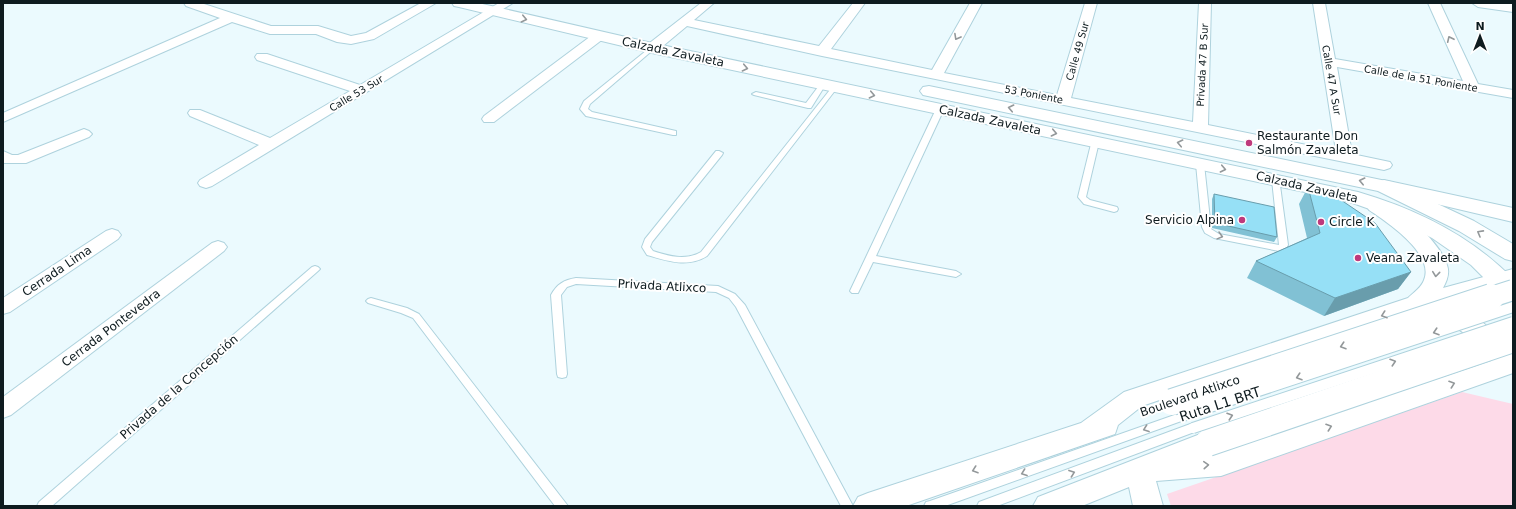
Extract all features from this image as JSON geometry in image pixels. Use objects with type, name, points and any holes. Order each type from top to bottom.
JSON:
[{"type":"main road","name":"Calzada Zavaleta","points":[[459,3],[599,36],[659,42],[1380,196],[1451,218],[1493,240],[1513,254]]},
{"type":"main road","name":"Calzada Zavaleta","points":[[511,3],[829,86],[1338,193],[1380,196],[1412,219],[1444,236],[1472,255],[1510,285]]},
{"type":"main road","points":[[1380,196],[1513,215]]},
{"type":"main road","points":[[1380,196],[1434,260],[1437,268],[1437,276],[1430,290],[1416,304]]},
{"type":"main road","points":[[1091,430],[1133,399],[1416,304],[1510,285]]},
{"type":"main road","name":"Boulevard Atlixco","points":[[868,506],[1091,430],[1177,409],[1510,285]]},
{"type":"main road","points":[[1139,470],[1221,464],[1506,372],[1486,338],[1466,322],[1454,316],[1416,304]]},
{"type":"main road","points":[[1048,506],[1139,470],[1200,436],[1513,340]]},
{"type":"main road","points":[[1139,470],[1148,506]]},
{"type":"street","points":[[190,3],[270,30],[318,30],[342,39],[351,40],[370,36],[430,3]]},
{"type":"street","name":"Calle 53 Sur","points":[[206,183],[507,3]]},
{"type":"street","points":[[659,42],[708,3]]},
{"type":"street","points":[[822,52],[859,3]]},
{"type":"street","points":[[936,75],[976,3]]},
{"type":"street","name":"Calle 49 Sur","points":[[1063,100],[1091,3]]},
{"type":"street","name":"Privada 47 B Sur","points":[[1200,127],[1205,3]]},
{"type":"street","name":"Calle 47 A Sur","points":[[1319,3],[1345,156]]},
{"type":"street","points":[[1434,3],[1473,87]]},
{"type":"street","points":[[1478,3],[1513,8]]},
{"type":"street","points":[[3,118],[231,18]]},
{"type":"street","name":"53 Poniente","points":[[685,22],[822,52],[1384,165]]},
{"type":"street","points":[[489,119],[599,36]]},
{"type":"street","points":[[262,57],[362,90]]},
{"type":"street","name":"Calle de la 51 Poniente","points":[[1328,62],[1513,94]]},
{"type":"street","points":[[195,113],[271,144]]},
{"type":"street","points":[[3,156],[8,160],[20,160],[84,134]]},
{"type":"street","name":"Cerrada Lima","points":[[3,307],[112,235]]},
{"type":"street","name":"Cerrada Pontevedra","points":[[3,409],[218,247]]},
{"type":"lane","points":[[659,42],[586,103],[584,109],[589,114],[673,133]]},
{"type":"lane","points":[[808,106],[829,86]]},
{"type":"lane","points":[[719,153],[648,241],[646,248],[650,253],[657,256],[686,260],[693,260],[704,254],[819,108],[829,86]]},
{"type":"lane","points":[[756,94],[819,108]]},
{"type":"lane","points":[[854,291],[940,109]]},
{"type":"lane","points":[[1095,142],[1082,197],[1087,202],[1114,209]]},
{"type":"lane","points":[[1200,164],[1206,227],[1208,231],[1216,236],[1282,248],[1284,245],[1276,180]]},
{"type":"lane","points":[[870,258],[956,274]]},
{"type":"lane","name":"Privada de la Concepción","points":[[43,506],[315,269]]},
{"type":"lane","name":"Privada Atlixco","points":[[562,374],[556,295],[558,288],[566,283],[584,282],[718,289],[732,296],[740,305],[847,506]]},
{"type":"lane","points":[[371,301],[404,310],[416,316],[562,506]]},
{"type":"lane","name":"Ruta L1 BRT","points":[[930,506],[1177,409],[1513,307]]},
{"type":"lane","name":"Ruta L1 BRT","points":[[983,506],[1200,436],[1513,322]]},
{"type":"shaded area","points":[[1462,392],[1513,404],[1513,506],[1171,506],[1167,494]]},
{"type":"building","points":[[1308,187],[1341,200],[1375,223],[1411,272],[1335,298],[1256,261],[1320,233]]},
{"type":"building","name":"Servicio Alpina","points":[[1214,194],[1274,207],[1277,237],[1215,223]]},
{"type":"place","name":"Restaurante Don Salmón Zavaleta","points":[[1249,143]]},
{"type":"place","name":"Servicio Alpina","points":[[1242,220]]},
{"type":"place","name":"Circle K","points":[[1321,222]]},
{"type":"place","name":"Veana Zavaleta","points":[[1358,258]]}]
